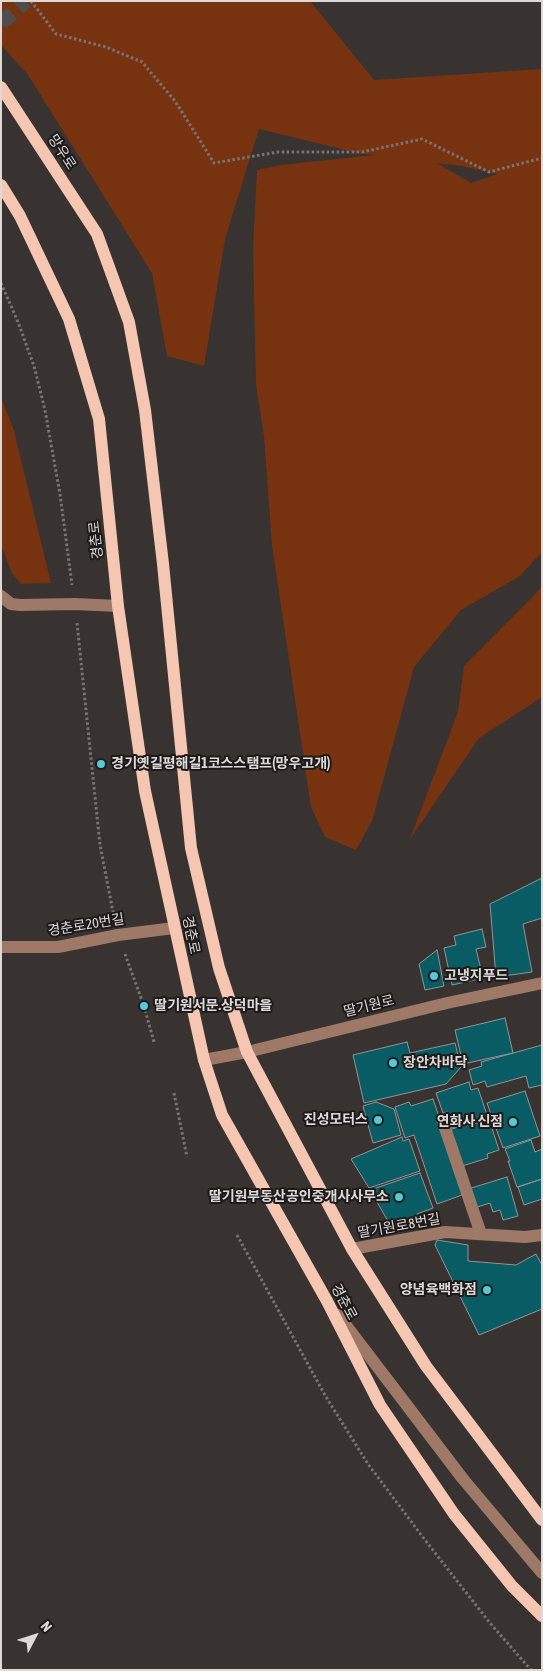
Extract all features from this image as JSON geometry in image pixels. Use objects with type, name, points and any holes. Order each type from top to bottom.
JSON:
[{"type":"main road","name":"망우로","points":[[1,87],[97,234]]},
{"type":"main road","name":"경춘로","points":[[1,185],[20,216],[70,319],[99,419],[118,606],[144,791],[204,1060],[222,1115],[327,1301],[380,1405],[454,1514],[512,1586],[542,1616]]},
{"type":"main road","name":"경춘로","points":[[97,234],[129,322],[145,410],[163,564],[191,848],[219,968],[247,1052],[352,1249],[426,1366],[542,1520]]},
{"type":"street","points":[[1,596],[11,604],[20,605],[75,604],[118,606]]},
{"type":"street","name":"경춘로20번길","points":[[1,947],[58,947],[118,934],[174,928]]},
{"type":"street","name":"딸기원로","points":[[204,1060],[247,1052],[447,1003],[542,983]]},
{"type":"street","points":[[442,1118],[481,1234]]},
{"type":"street","name":"딸기원로8번길","points":[[352,1249],[445,1232],[525,1237],[542,1235]]},
{"type":"street","points":[[327,1301],[463,1479],[542,1574]]},
{"type":"path","points":[[31,1],[56,34],[106,47],[142,62],[175,101],[214,162],[278,152],[362,152],[422,139],[488,172],[542,158]]},
{"type":"path","points":[[118,934],[144,1006],[154,1042]]},
{"type":"path","points":[[174,1093],[187,1157]]},
{"type":"path","points":[[237,1235],[326,1396],[368,1464],[490,1623],[531,1670]]},
{"type":"shaded area","points":[[1,1],[310,1],[374,80],[542,69],[542,552],[520,576],[461,610],[414,667],[372,821],[356,850],[325,837],[311,807],[272,545],[264,436],[256,384],[253,249],[257,170],[281,165],[373,155],[259,129],[225,239],[204,366],[167,356],[152,273],[28,75],[1,45]],"holes":[[[437,163],[497,174],[471,183]]]},
{"type":"shaded area","points":[[1,397],[14,431],[51,583],[21,584],[12,573],[1,545]]},
{"type":"shaded area","points":[[542,587],[542,697],[479,738],[410,839],[458,712],[464,666]]},
{"type":"building","points":[[542,878],[542,918],[523,924],[532,972],[496,977],[490,904]]},
{"type":"building","points":[[482,929],[486,947],[476,949],[483,978],[452,985],[444,948],[456,945],[454,936]]},
{"type":"building","points":[[437,950],[444,986],[425,990],[419,964]]},
{"type":"building","points":[[505,1018],[513,1053],[463,1064],[455,1030]]},
{"type":"building","points":[[407,1042],[410,1053],[455,1043],[461,1067],[446,1084],[364,1103],[353,1055]]},
{"type":"building","points":[[542,1045],[542,1085],[529,1088],[526,1076],[487,1087],[485,1081],[473,1085],[469,1070],[482,1066],[481,1062]]},
{"type":"building","points":[[469,1082],[471,1090],[478,1088],[487,1115],[452,1128],[447,1112],[443,1113],[436,1093]]},
{"type":"building","points":[[525,1091],[540,1136],[503,1148],[487,1103]]},
{"type":"building","points":[[433,1099],[465,1194],[437,1204],[414,1135],[405,1138],[395,1107],[409,1102],[411,1106]]},
{"type":"building","points":[[376,1102],[394,1109],[401,1135],[373,1143],[363,1106]]},
{"type":"building","points":[[489,1119],[499,1150],[487,1154],[488,1158],[462,1166],[449,1130]]},
{"type":"building","points":[[402,1137],[403,1141],[409,1139],[420,1171],[369,1188],[351,1159]]},
{"type":"building","points":[[531,1140],[535,1152],[542,1149],[542,1179],[517,1187],[505,1149]]},
{"type":"building","points":[[420,1173],[433,1208],[417,1214],[419,1219],[392,1228],[370,1190]]},
{"type":"building","points":[[507,1177],[518,1216],[503,1220],[500,1210],[493,1212],[490,1203],[474,1208],[468,1189]]},
{"type":"building","points":[[542,1179],[542,1199],[524,1205],[518,1187]]},
{"type":"building","points":[[437,1240],[468,1245],[468,1261],[516,1265],[536,1254],[542,1265],[542,1309],[479,1335],[435,1245]]},
{"type":"tunnel","points":[[1,23],[26,1]]},
{"type":"place","name":"경기옛길평해길1코스스탬프(망우고개)","points":[[101,764]]},
{"type":"place","name":"고냉지푸드","points":[[434,976]]},
{"type":"place","name":"딸기원서문.상덕마을","points":[[144,1006]]},
{"type":"place","name":"장안차바닥","points":[[393,1063]]},
{"type":"place","name":"진성모터스","points":[[378,1120]]},
{"type":"place","name":"연화사 신점","points":[[513,1122]]},
{"type":"place","name":"딸기원부동산공인중개사사무소","points":[[399,1197]]},
{"type":"place","name":"양념육백화점","points":[[487,1290]]}]
